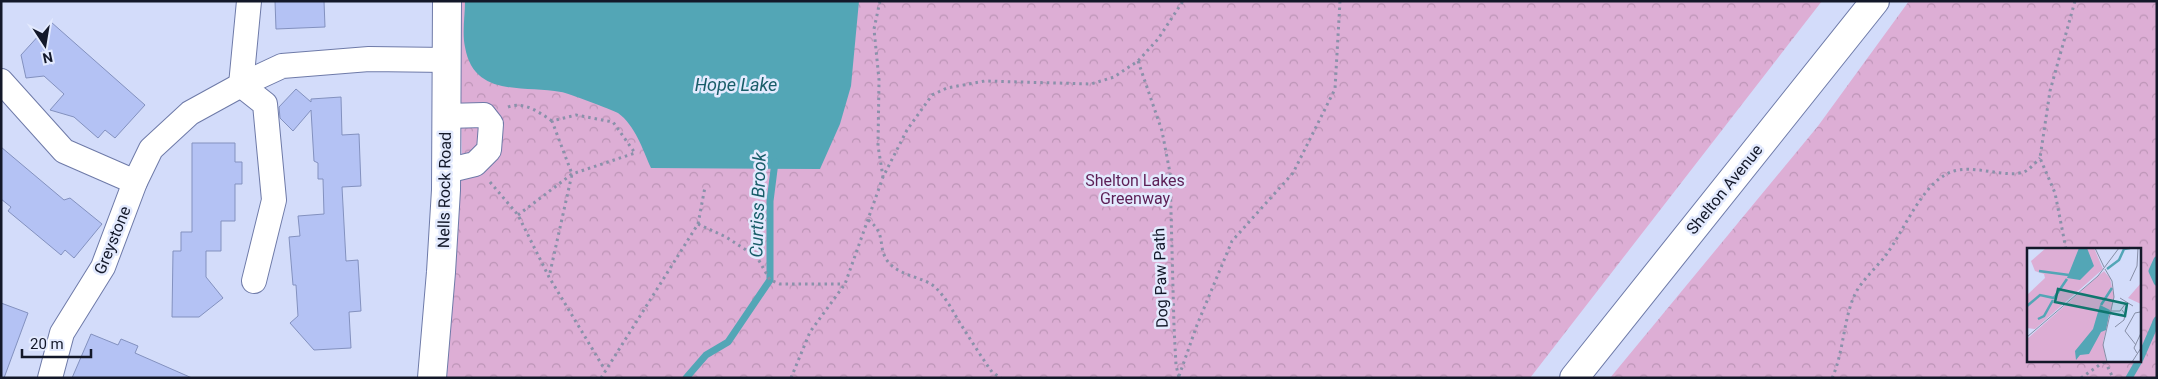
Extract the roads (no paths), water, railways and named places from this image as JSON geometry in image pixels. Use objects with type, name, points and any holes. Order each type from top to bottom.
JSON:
[{"type":"main road","name":"Nells Rock Road","points":[[432,378],[442,272],[446,171],[447,1]]},
{"type":"main road","name":"Shelton Avenue","points":[[1574,378],[1875,1]]},
{"type":"street","points":[[249,1],[241,84],[265,104],[274,200],[254,281]]},
{"type":"street","name":"Greystone","points":[[50,378],[62,333],[103,267],[135,182],[151,149],[190,113],[241,84],[282,66],[370,59],[447,60]]},
{"type":"street","points":[[1,81],[64,151],[135,182]]},
{"type":"street","points":[[446,116],[484,115],[492,124],[489,150],[475,164],[446,171]]},
{"type":"water","name":"Hope Lake","points":[[465,1],[859,1],[851,86],[840,124],[820,169],[651,168],[634,131],[618,113],[565,93],[502,86],[489,82],[478,75],[470,63],[464,42]]},
{"type":"waterway","name":"Curtiss Brook","points":[[686,378],[706,355],[728,342],[770,280],[770,201],[775,162]]},
{"type":"waterway","points":[[2157,260],[2152,271],[2157,282]]},
{"type":"waterway","points":[[2140,359],[2157,320]]},
{"type":"waterway","points":[[2129,378],[2138,362]]},
{"type":"park label","name":"Shelton Lakes Greenway","points":[[1135,189]]}]
